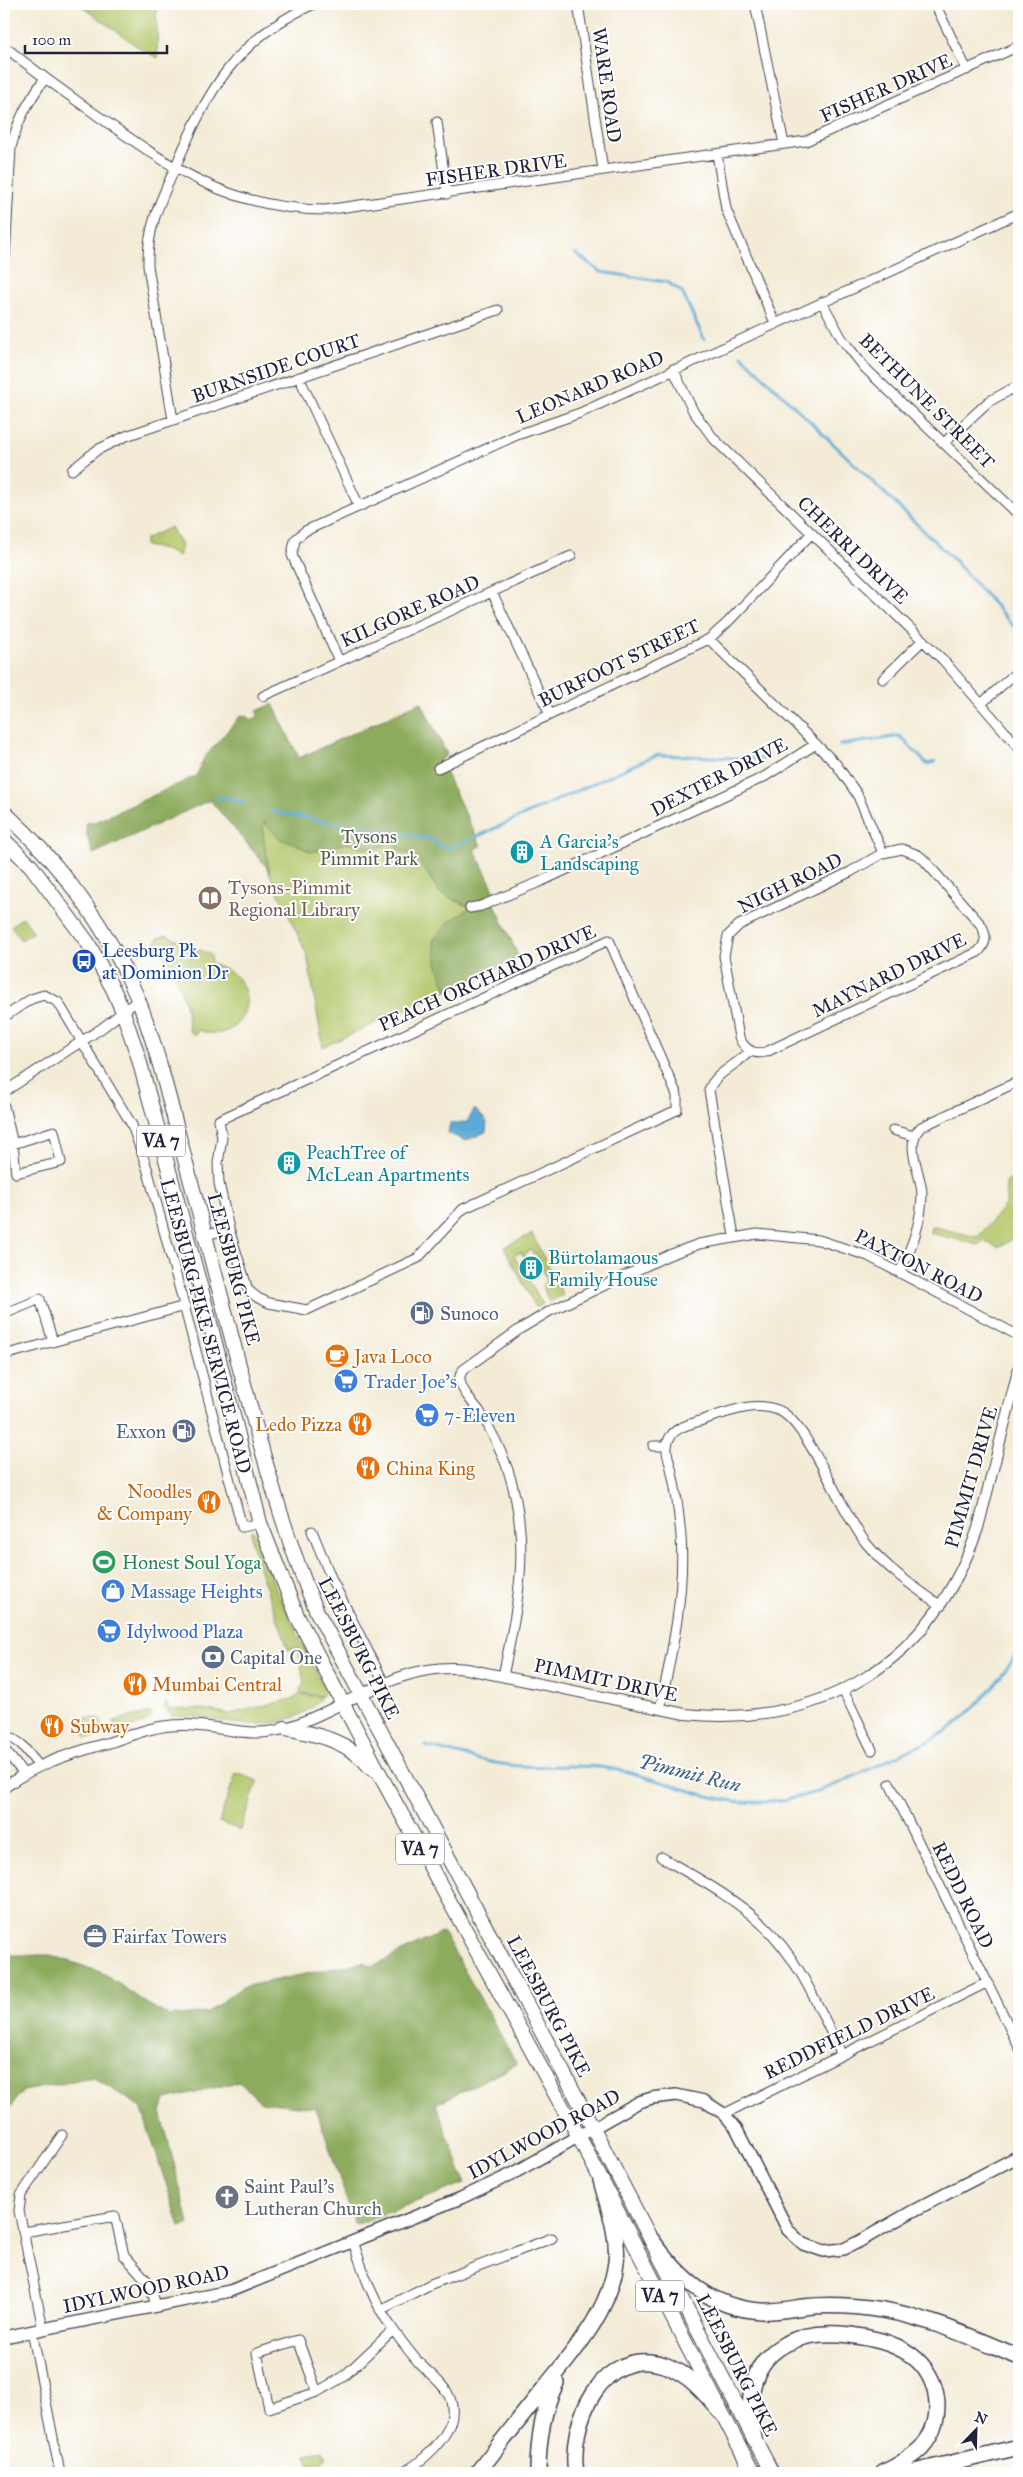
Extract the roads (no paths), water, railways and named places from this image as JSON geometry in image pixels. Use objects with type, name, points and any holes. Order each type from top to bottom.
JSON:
[{"type":"highway","points":[[477,2473],[572,2353],[602,2307],[616,2262],[613,2227],[601,2180]]},
{"type":"highway","points":[[651,2239],[672,2268],[694,2287],[728,2305],[762,2311],[827,2306],[882,2310],[930,2322],[1019,2357]]},
{"type":"highway","points":[[754,2438],[750,2413],[751,2395],[763,2363],[780,2346],[805,2335],[818,2333],[856,2336],[883,2342],[900,2348],[921,2364],[934,2386],[937,2411],[935,2424],[922,2447],[912,2456],[883,2473]]},
{"type":"highway","points":[[538,2473],[540,2441],[546,2407],[551,2393],[572,2353]]},
{"type":"highway","points":[[576,2473],[578,2433],[584,2409],[598,2386],[619,2368],[642,2362],[665,2366],[680,2373],[700,2388],[720,2410]]},
{"type":"highway","points":[[910,2473],[1019,2447]]},
{"type":"main road","name":"LEESBURG PIKE","points":[[4,812],[29,835],[54,863],[75,892],[104,934],[138,1000],[154,1048],[206,1235],[281,1517],[298,1568],[318,1612],[593,2128],[772,2473]]},
{"type":"main road","name":"LEESBURG PIKE","points":[[4,840],[31,866],[88,943],[123,1012],[138,1056],[207,1310],[260,1523],[298,1618],[344,1703],[384,1784],[579,2137],[753,2473]]},
{"type":"main road","points":[[285,1728],[335,1740],[351,1749],[365,1761],[384,1784]]},
{"type":"main road","name":"IDYLWOOD ROAD","points":[[4,2337],[230,2291],[461,2198],[514,2173],[639,2102],[664,2096],[683,2096],[704,2101],[724,2114],[736,2128],[788,2230],[803,2244],[824,2251],[844,2249],[1019,2156]]},
{"type":"street","points":[[173,420],[148,266],[147,247],[153,217],[197,116],[212,90],[228,68],[254,41],[274,26],[314,4]]},
{"type":"street","name":"WARE ROAD","points":[[578,4],[603,170]]},
{"type":"street","points":[[755,4],[784,144]]},
{"type":"street","points":[[934,4],[967,70]]},
{"type":"street","name":"FISHER DRIVE","points":[[4,46],[45,78],[174,169],[239,198],[275,207],[300,210],[354,207],[447,194],[784,144],[818,137],[1019,46]]},
{"type":"street","points":[[5,258],[11,148],[15,130],[29,100],[45,78]]},
{"type":"street","points":[[437,122],[447,194]]},
{"type":"street","points":[[717,154],[726,209],[776,323]]},
{"type":"street","name":"LEONARD ROAD","points":[[340,661],[292,555],[290,542],[305,531],[516,435],[580,413],[1019,213]]},
{"type":"street","name":"BETHUNE STREET","points":[[822,302],[850,351],[1019,515]]},
{"type":"street","name":"BURNSIDE COURT","points":[[72,470],[107,444],[498,310]]},
{"type":"street","name":"CHERRI DRIVE","points":[[673,369],[699,421],[714,439],[923,640],[982,704],[1019,748]]},
{"type":"street","points":[[300,377],[359,506]]},
{"type":"street","points":[[945,442],[988,402],[1019,386]]},
{"type":"street","name":"BURFOOT STREET","points":[[438,768],[709,639],[739,611],[812,533]]},
{"type":"street","name":"KILGORE ROAD","points":[[263,696],[571,556]]},
{"type":"street","points":[[492,592],[550,716]]},
{"type":"street","points":[[709,639],[846,775],[857,794],[884,853]]},
{"type":"street","points":[[883,679],[923,640]]},
{"type":"street","points":[[982,704],[1019,670]]},
{"type":"street","name":"DEXTER DRIVE","points":[[470,908],[481,906],[542,880],[764,777],[816,744]]},
{"type":"street","name":"MAYNARD DRIVE","points":[[750,1051],[766,1052],[962,960],[978,952],[983,946],[985,934],[982,926],[924,860],[918,855],[902,849],[884,853]]},
{"type":"street","name":"NIGH ROAD","points":[[750,1051],[742,1044],[739,1037],[724,956],[728,936],[740,925],[850,872],[884,853]]},
{"type":"street","name":"PEACH ORCHARD DRIVE","points":[[609,940],[677,1095],[677,1110],[463,1209],[418,1258],[306,1310],[269,1303],[258,1298],[248,1290],[229,1229],[219,1183],[218,1163],[222,1138],[219,1120],[314,1074],[609,940]]},
{"type":"street","name":"LEESBURG PIKE SERVICE ROAD","points":[[4,1017],[31,999],[44,996],[58,1002],[132,1125],[147,1168],[185,1306],[242,1527],[260,1523]]},
{"type":"street","points":[[4,1092],[138,1000]]},
{"type":"street","points":[[734,1236],[709,1090],[717,1076],[732,1068],[750,1051]]},
{"type":"street","points":[[900,1272],[914,1243],[922,1209],[920,1175],[912,1144],[914,1136],[921,1127],[1019,1081]]},
{"type":"street","points":[[4,1106],[13,1144],[16,1173],[61,1162],[54,1131],[13,1144]]},
{"type":"street","points":[[893,1130],[914,1136]]},
{"type":"street","points":[[206,1235],[229,1229]]},
{"type":"street","name":"PAXTON ROAD","points":[[502,1676],[521,1581],[522,1544],[520,1522],[512,1485],[499,1447],[460,1383],[461,1372],[520,1329],[559,1306],[669,1255],[699,1244],[734,1236],[778,1234],[819,1240],[868,1256],[1019,1336]]},
{"type":"street","points":[[4,1314],[40,1300],[53,1342]]},
{"type":"street","points":[[4,1355],[185,1306]]},
{"type":"street","name":"PIMMIT DRIVE","points":[[4,1788],[39,1766],[162,1726],[204,1726],[235,1732],[253,1733],[285,1728],[406,1674],[438,1668],[467,1669],[660,1709],[711,1716],[760,1715],[800,1706],[843,1690],[868,1676],[892,1658],[919,1633],[941,1606],[964,1565],[978,1528],[1019,1367]]},
{"type":"street","points":[[660,1709],[677,1626],[682,1576],[678,1508],[667,1446],[669,1438],[679,1428],[743,1408],[763,1406],[781,1412],[794,1421],[804,1434],[840,1504],[866,1543],[891,1569],[941,1606]]},
{"type":"street","points":[[653,1446],[667,1446]]},
{"type":"street","points":[[312,1531],[332,1580],[384,1683]]},
{"type":"street","points":[[843,1690],[872,1750]]},
{"type":"street","points":[[4,1734],[21,1744],[39,1766]]},
{"type":"street","points":[[4,1749],[24,1774]]},
{"type":"street","name":"REDD ROAD","points":[[890,1784],[1019,2047]]},
{"type":"street","points":[[661,1857],[728,1897],[764,1926],[790,1957],[842,2055]]},
{"type":"street","name":"REDDFIELD DRIVE","points":[[724,2114],[988,1982]]},
{"type":"street","points":[[60,2473],[24,2232],[19,2211],[22,2195],[62,2135]]},
{"type":"street","points":[[24,2232],[116,2216],[124,2255],[149,2283],[156,2305]]},
{"type":"street","points":[[380,2310],[431,2284],[552,2238]]},
{"type":"street","points":[[353,2241],[380,2310],[393,2330],[420,2363],[446,2390],[453,2411],[448,2427],[434,2450],[403,2473]]},
{"type":"street","points":[[317,2392],[298,2340],[257,2353],[269,2408],[317,2392],[342,2377],[393,2330]]},
{"type":"water","points":[[474,1110],[487,1122],[486,1132],[465,1141],[448,1133],[450,1123],[467,1122]]},
{"type":"waterway","points":[[575,253],[601,272],[667,282],[682,292],[704,339]]},
{"type":"waterway","points":[[741,355],[954,560],[1019,632]]},
{"type":"waterway","points":[[840,745],[900,736],[927,764],[935,762]]},
{"type":"waterway","points":[[271,811],[428,838],[442,847],[454,847],[658,755],[763,759]]},
{"type":"waterway","points":[[217,798],[229,798],[244,803]]},
{"type":"waterway","name":"Pimmit Run","points":[[425,1746],[510,1765],[602,1767],[728,1800],[745,1802],[786,1800],[823,1790],[840,1783],[946,1732],[962,1719],[997,1682],[1019,1650]]},
{"type":"place","name":"A Garcia's Landscaping","points":[[522,852]]},
{"type":"place","name":"Tysons-Pimmit Regional Library","points":[[210,898]]},
{"type":"place","name":"Leesburg Pk at Dominion Dr","points":[[84,961]]},
{"type":"place","name":"PeachTree of McLean Apartments","points":[[289,1163]]},
{"type":"place","name":"Bürtolamaous Family House","points":[[531,1268]]},
{"type":"place","name":"Sunoco","points":[[422,1313]]},
{"type":"place","name":"Java Loco","points":[[337,1356]]},
{"type":"place","name":"Trader Joe's","points":[[346,1381]]},
{"type":"place","name":"7-Eleven","points":[[427,1415]]},
{"type":"place","name":"Ledo Pizza","points":[[360,1424]]},
{"type":"place","name":"Exxon","points":[[184,1431]]},
{"type":"place","name":"China King","points":[[368,1468]]},
{"type":"place","name":"Noodles & Company","points":[[209,1502]]},
{"type":"place","name":"Honest Soul Yoga","points":[[104,1562]]},
{"type":"place","name":"Massage Heights","points":[[113,1591]]},
{"type":"place","name":"Idylwood Plaza","points":[[109,1631]]},
{"type":"place","name":"Capital One","points":[[213,1657]]},
{"type":"place","name":"Mumbai Central","points":[[135,1684]]},
{"type":"place","name":"Subway","points":[[52,1726]]},
{"type":"place","name":"Fairfax Towers","points":[[95,1936]]},
{"type":"place","name":"Saint Paul's Lutheran Church","points":[[227,2197]]},
{"type":"park label","name":"Tysons Pimmit Park","points":[[369,847]]}]
